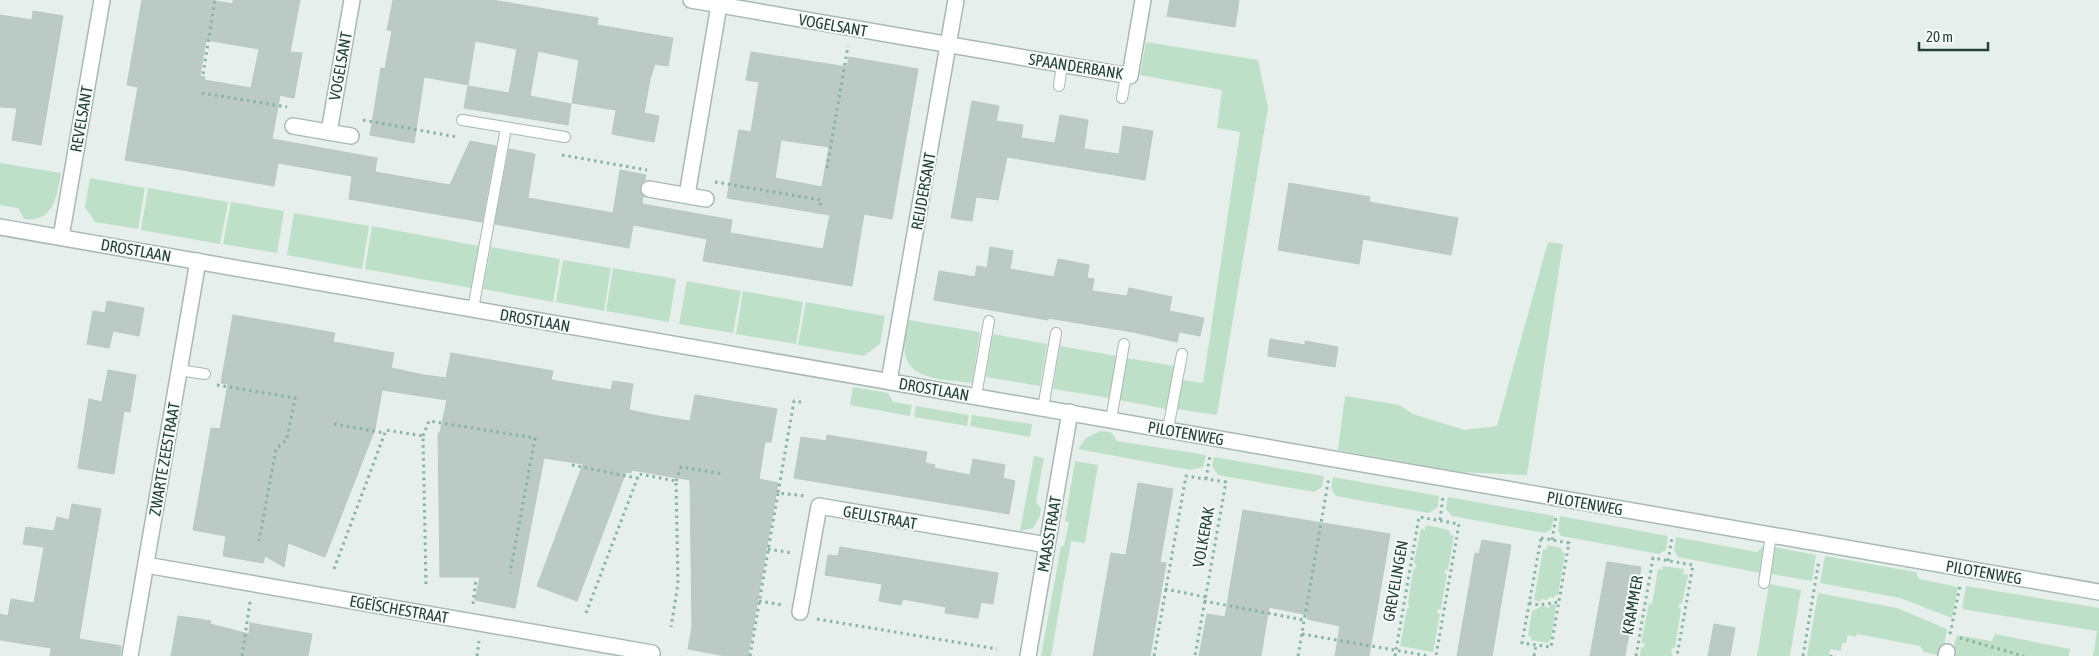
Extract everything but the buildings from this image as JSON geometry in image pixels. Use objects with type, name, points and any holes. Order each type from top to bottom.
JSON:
[{"type":"street","name":"REVELSANT","points":[[61,237],[102,0]]},
{"type":"street","name":"VOGELSANT","points":[[329,132],[352,0]]},
{"type":"street","name":"VOGELSANT","points":[[691,0],[948,45]]},
{"type":"street","name":"REIJDERSANT","points":[[889,382],[956,0]]},
{"type":"street","name":"SPAANDERBANK","points":[[948,45],[1130,76],[1143,0]]},
{"type":"street","points":[[687,195],[719,5]]},
{"type":"street","points":[[293,126],[351,136]]},
{"type":"street","points":[[649,189],[706,199]]},
{"type":"street","name":"DROSTLAAN","points":[[0,227],[1070,412]]},
{"type":"street","name":"ZWARTE ZEESTRAAT","points":[[130,656],[198,261]]},
{"type":"street","name":"PILOTENWEG","points":[[1070,412],[2099,592]]},
{"type":"street","name":"MAASSTRAAT","points":[[1028,656],[1070,412]]},
{"type":"street","name":"GEULSTRAAT","points":[[796,609],[819,506],[1047,545]]},
{"type":"street","name":"EGEÏSCHESTRAAT","points":[[146,565],[651,654]]},
{"type":"lane","points":[[1058,86],[1062,65]]},
{"type":"lane","points":[[1122,98],[1126,76]]},
{"type":"lane","points":[[462,120],[564,138]]},
{"type":"lane","points":[[473,309],[506,128]]},
{"type":"lane","points":[[976,396],[989,321]]},
{"type":"lane","points":[[1043,408],[1056,333]]},
{"type":"lane","points":[[1111,420],[1124,344]]},
{"type":"lane","points":[[1168,430],[1182,354]]},
{"type":"lane","points":[[179,370],[205,374]]},
{"type":"lane","points":[[1764,584],[1771,535]]},
{"type":"path","points":[[203,74],[216,0]]},
{"type":"path","points":[[827,168],[850,36]]},
{"type":"path","points":[[202,93],[294,109]]},
{"type":"path","points":[[354,119],[458,137]]},
{"type":"path","points":[[562,155],[649,170]]},
{"type":"path","points":[[710,181],[821,200],[820,209]]},
{"type":"path","points":[[213,384],[295,398],[287,439],[276,449],[259,541]]},
{"type":"path","points":[[750,656],[794,401],[801,402]]},
{"type":"path","points":[[426,585],[423,436],[429,421],[535,438],[510,573]]},
{"type":"path","points":[[334,424],[385,433]]},
{"type":"path","points":[[334,569],[386,430],[423,436]]},
{"type":"path","points":[[1206,479],[1210,456]]},
{"type":"path","points":[[572,465],[637,478]]},
{"type":"path","points":[[671,627],[678,584],[676,480],[679,478],[681,467],[724,474]]},
{"type":"path","points":[[1298,656],[1330,470]]},
{"type":"path","points":[[586,613],[639,474],[676,480]]},
{"type":"path","name":"VOLKERAK","points":[[1154,656],[1186,476],[1226,482],[1195,656]]},
{"type":"path","points":[[778,493],[812,498]]},
{"type":"path","points":[[1436,656],[1460,524],[1440,520],[1443,496]]},
{"type":"path","name":"GREVELINGEN","points":[[1395,656],[1419,516],[1440,520]]},
{"type":"path","points":[[1552,540],[1556,516]]},
{"type":"path","points":[[1672,537],[1668,561],[1693,565],[1677,656]]},
{"type":"path","points":[[1541,538],[1569,543],[1559,602],[1551,647],[1522,643],[1541,538]]},
{"type":"path","points":[[768,549],[785,552]]},
{"type":"path","points":[[1803,656],[1820,555]]},
{"type":"path","name":"KRAMMER","points":[[1636,656],[1653,558],[1668,561]]},
{"type":"path","points":[[474,610],[472,602],[476,579]]},
{"type":"path","points":[[1946,654],[1959,588]]},
{"type":"path","points":[[1165,589],[1304,620]]},
{"type":"path","points":[[242,656],[251,601]]},
{"type":"path","points":[[759,601],[796,609]]},
{"type":"path","points":[[1529,603],[1539,605],[1559,602]]},
{"type":"path","points":[[816,619],[997,649]]},
{"type":"path","points":[[1302,634],[1429,656]]},
{"type":"path","points":[[1953,637],[1986,644],[2024,656]]},
{"type":"path","points":[[477,656],[480,640]]},
{"type":"path","points":[[1534,656],[1536,645]]},
{"type":"green space","points":[[1146,42],[1258,60],[1268,108],[1217,415],[1177,409],[1182,380],[1203,383],[1240,132],[1217,128],[1222,90],[1140,75]]},
{"type":"green space","points":[[0,163],[61,173],[55,199],[48,212],[42,217],[24,219],[18,208],[0,205]]},
{"type":"green space","points":[[90,178],[145,188],[138,229],[95,222],[85,207]]},
{"type":"green space","points":[[148,188],[228,202],[220,244],[141,230]]},
{"type":"green space","points":[[231,202],[284,211],[277,253],[223,244]]},
{"type":"green space","points":[[294,213],[369,226],[362,269],[287,255]]},
{"type":"green space","points":[[372,226],[479,246],[471,288],[365,269]]},
{"type":"green space","points":[[1548,242],[1563,244],[1527,475],[1459,472],[1338,450],[1345,396],[1399,405],[1413,414],[1464,430],[1497,426]]},
{"type":"green space","points":[[491,247],[560,259],[553,302],[483,289]]},
{"type":"green space","points":[[563,260],[611,268],[604,311],[556,302]]},
{"type":"green space","points":[[613,268],[676,279],[669,322],[606,311]]},
{"type":"green space","points":[[687,281],[741,291],[733,333],[679,324]]},
{"type":"green space","points":[[743,291],[803,302],[796,344],[736,334]]},
{"type":"green space","points":[[806,302],[885,316],[880,344],[864,356],[798,345]]},
{"type":"green space","points":[[909,320],[980,332],[972,383],[932,378],[915,370],[908,364],[905,351]]},
{"type":"green space","points":[[993,334],[1047,344],[1040,386],[986,377]]},
{"type":"green space","points":[[1060,346],[1117,356],[1110,398],[1053,389]]},
{"type":"green space","points":[[1127,358],[1174,366],[1166,409],[1119,400]]},
{"type":"green space","points":[[853,387],[888,393],[893,402],[912,405],[910,416],[850,405]]},
{"type":"green space","points":[[916,406],[969,415],[967,426],[914,417]]},
{"type":"green space","points":[[972,415],[1032,424],[1030,437],[970,426]]},
{"type":"green space","points":[[1100,431],[1111,432],[1117,441],[1206,455],[1203,467],[1190,470],[1078,449],[1086,438]]},
{"type":"green space","points":[[1034,456],[1044,458],[1036,502],[1041,508],[1040,516],[1033,528],[1020,531]]},
{"type":"green space","points":[[1214,457],[1324,476],[1322,487],[1314,492],[1218,475],[1212,466]]},
{"type":"green space","points":[[1075,461],[1098,465],[1085,543],[1071,541],[1051,656],[1041,656],[1061,546],[1064,546],[1069,522],[1065,521]]},
{"type":"green space","points":[[1333,477],[1439,496],[1438,507],[1429,513],[1336,496],[1331,488]]},
{"type":"green space","points":[[1448,497],[1554,516],[1551,530],[1545,533],[1452,516],[1446,509]]},
{"type":"green space","points":[[1560,516],[1668,536],[1666,550],[1659,554],[1561,536],[1558,531]]},
{"type":"green space","points":[[1426,525],[1449,530],[1450,534],[1454,536],[1448,569],[1444,573],[1447,574],[1441,609],[1438,609],[1437,613],[1440,614],[1433,652],[1400,646],[1407,608],[1409,608],[1408,603],[1413,570],[1417,566],[1414,562],[1421,529],[1425,530]]},
{"type":"green space","points":[[1676,537],[1757,552],[1764,545],[1760,573],[1678,557],[1674,550]]},
{"type":"green space","points":[[1547,545],[1562,548],[1562,552],[1565,553],[1558,595],[1555,595],[1554,598],[1549,597],[1548,600],[1541,599],[1540,602],[1534,600],[1543,549],[1547,550]]},
{"type":"green space","points":[[1774,547],[1816,555],[1812,581],[1771,574]]},
{"type":"green space","points":[[1825,556],[1916,572],[1919,579],[1958,587],[1952,618],[1900,598],[1820,583]]},
{"type":"green space","points":[[1663,566],[1684,569],[1683,574],[1688,575],[1682,604],[1679,604],[1681,609],[1675,648],[1672,648],[1671,652],[1673,656],[1640,656],[1641,647],[1644,647],[1645,643],[1641,643],[1649,603],[1652,604],[1658,569],[1662,570]]},
{"type":"green space","points":[[1769,584],[1801,590],[1790,656],[1757,656]]},
{"type":"green space","points":[[1966,586],[2099,608],[2099,656],[2093,656],[2097,631],[1962,609]]},
{"type":"green space","points":[[1818,593],[1897,608],[1947,629],[1942,656],[1924,652],[1920,646],[1857,634],[1856,637],[1848,635],[1846,643],[1842,643],[1841,651],[1830,649],[1829,656],[1807,656]]},
{"type":"green space","points":[[1550,604],[1556,605],[1551,640],[1547,643],[1531,640],[1531,637],[1528,636],[1532,611],[1542,606],[1549,608]]},
{"type":"green space","points":[[1995,634],[2070,649],[2069,656],[1951,656],[1957,635],[1992,641]]}]
